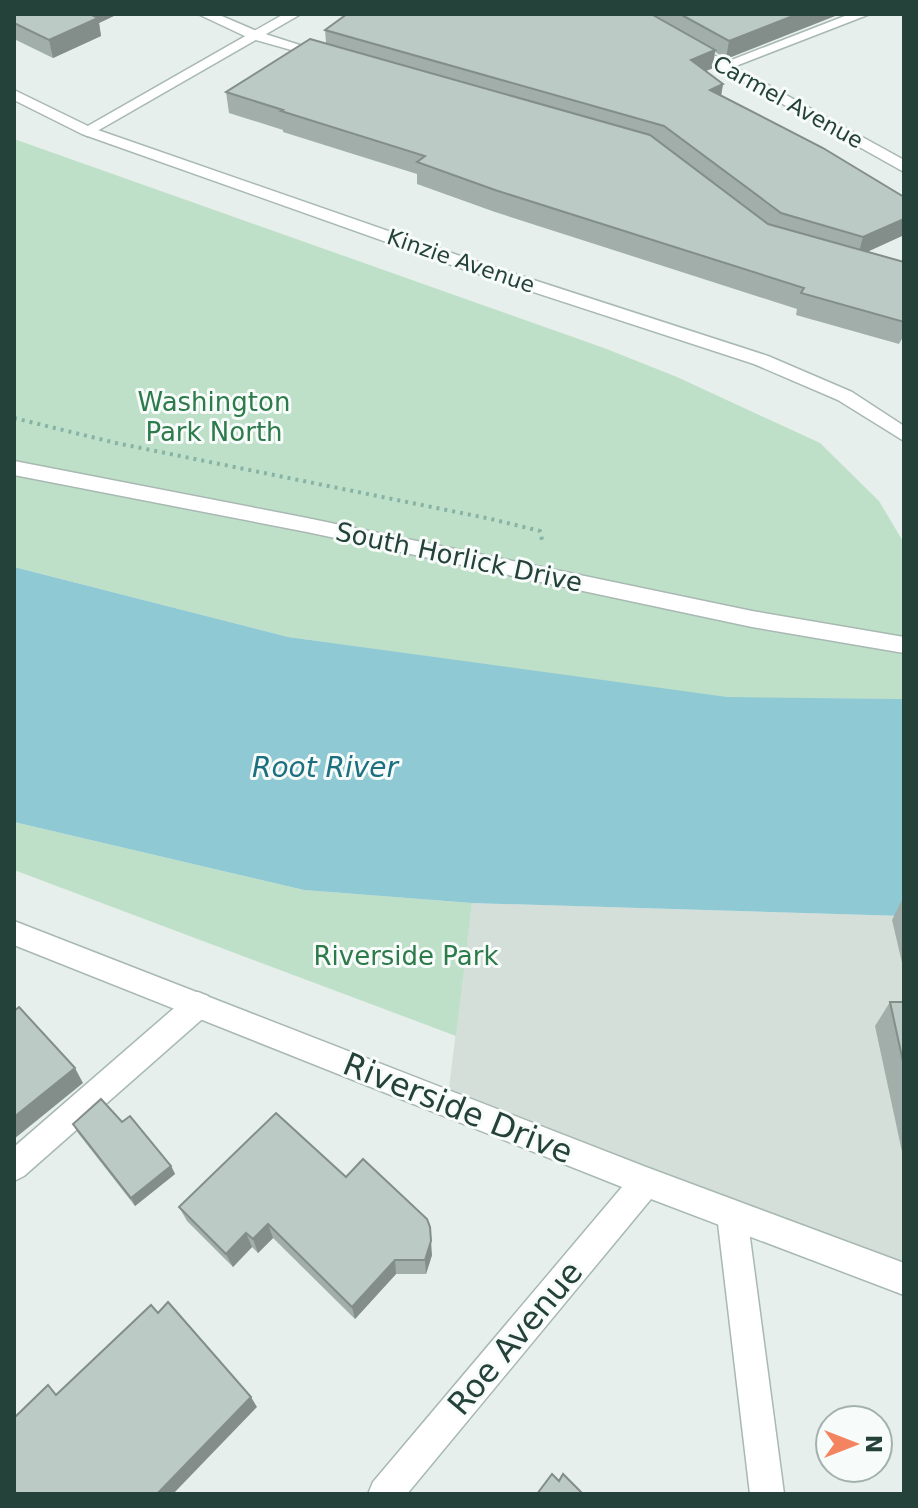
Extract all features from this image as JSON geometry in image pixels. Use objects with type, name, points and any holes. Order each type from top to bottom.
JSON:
[{"type":"street","points":[[205,14],[254,35],[343,61]]},
{"type":"street","points":[[87,131],[294,14]]},
{"type":"street","name":"Carmel Avenue","points":[[621,14],[633,16],[904,167]]},
{"type":"street","points":[[723,66],[863,14]]},
{"type":"street","name":"Kinzie Avenue","points":[[14,94],[87,131],[460,262],[761,360],[845,396],[904,435]]},
{"type":"street","name":"South Horlick Drive","points":[[14,468],[307,525],[752,619],[904,645]]},
{"type":"street","name":"Riverside Drive","points":[[14,933],[646,1182],[904,1279]]},
{"type":"street","points":[[14,1166],[198,1005]]},
{"type":"street","name":"Roe Avenue","points":[[385,1494],[646,1182]]},
{"type":"street","points":[[732,1215],[767,1494]]},
{"type":"shaded area","points":[[472,903],[904,916],[904,1279],[447,1104]]},
{"type":"green space","name":"Washington Park North","points":[[14,139],[604,348],[677,377],[820,443],[879,501],[904,543],[904,699],[727,698],[288,637],[14,567]]},
{"type":"green space","name":"Riverside Park","points":[[14,822],[304,890],[472,903],[456,1036],[14,870]]},
{"type":"water","name":"Root River","points":[[14,567],[288,637],[727,697],[904,699],[904,916],[472,903],[304,890],[14,822]]},
{"type":"building","points":[[14,14],[90,14],[98,18],[49,40],[14,23]]},
{"type":"building","points":[[347,14],[651,14],[715,50],[691,60],[723,84],[710,90],[823,148],[904,197],[904,219],[863,237],[781,213],[664,126],[325,30]]},
{"type":"building","points":[[680,14],[798,14],[729,41]]},
{"type":"building","points":[[310,39],[650,135],[768,224],[904,262],[904,322],[801,293],[804,288],[495,190],[417,162],[425,156],[226,92]]},
{"type":"building","points":[[890,1002],[904,1002],[904,1066]]},
{"type":"building","points":[[19,1007],[75,1068],[14,1117],[14,1011]]},
{"type":"building","points":[[101,1099],[122,1122],[130,1116],[171,1166],[131,1198],[73,1124]]},
{"type":"building","points":[[276,1113],[346,1177],[363,1159],[427,1219],[431,1241],[425,1260],[395,1260],[352,1307],[268,1224],[253,1239],[246,1233],[226,1254],[179,1207]]},
{"type":"building","points":[[168,1302],[251,1397],[157,1494],[14,1494],[14,1418],[48,1385],[56,1395],[151,1305],[158,1313]]},
{"type":"building","points":[[552,1474],[559,1481],[563,1474],[583,1494],[537,1494]]}]
